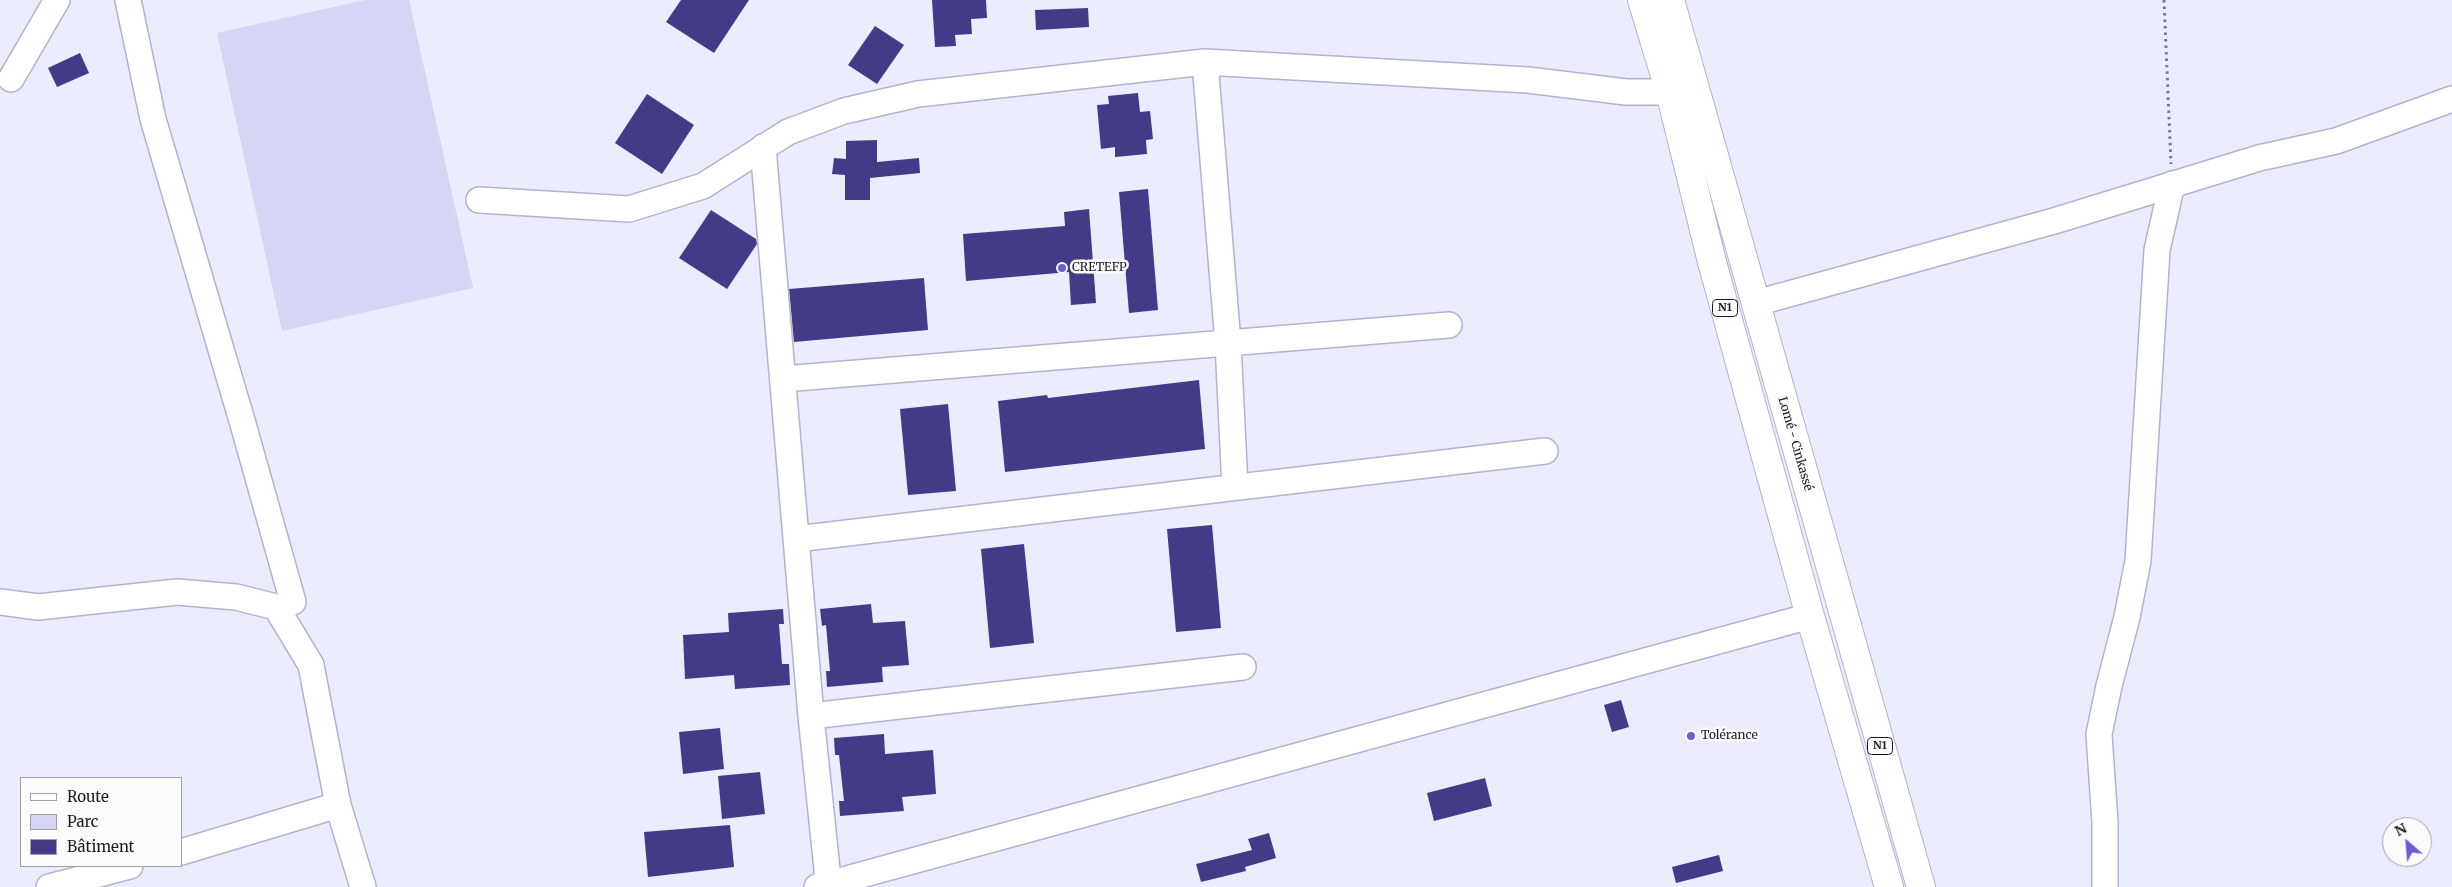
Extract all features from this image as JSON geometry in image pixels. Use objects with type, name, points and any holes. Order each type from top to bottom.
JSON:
[{"type":"highway","name":"Lomé - Cinkassé","points":[[1642,0],[1682,89],[1756,303],[1876,735],[1921,887]]},
{"type":"highway","name":"Lomé - Cinkassé","points":[[1670,0],[1682,89],[1712,262],[1810,616],[1889,887]]},
{"type":"street","points":[[11,78],[57,0]]},
{"type":"street","points":[[128,0],[153,119],[244,424],[293,602]]},
{"type":"street","points":[[1205,62],[1228,343],[1235,487]]},
{"type":"street","points":[[479,200],[628,210],[703,186],[788,132],[844,111],[918,94],[1205,62],[1528,80],[1626,92],[1682,89]]},
{"type":"street","points":[[1756,303],[2054,222],[2259,158],[2336,141],[2452,99]]},
{"type":"street","points":[[763,147],[811,716],[827,869],[823,886],[1810,616]]},
{"type":"street","points":[[2105,887],[2104,823],[2099,734],[2127,617],[2138,561],[2157,250],[2172,184]]},
{"type":"street","points":[[783,379],[1449,325]]},
{"type":"street","points":[[796,540],[1544,451]]},
{"type":"street","points":[[0,602],[38,607],[177,592],[236,596],[276,606],[310,665],[338,805],[363,887]]},
{"type":"street","points":[[811,716],[1243,667]]},
{"type":"street","points":[[182,852],[338,805]]},
{"type":"street","points":[[49,887],[102,881],[128,867]]},
{"type":"path","points":[[2164,0],[2172,184]]},
{"type":"green space","points":[[365,0],[409,0],[473,288],[282,331],[217,33]]},
{"type":"building","points":[[681,0],[749,0],[714,53],[666,22]]},
{"type":"building","points":[[932,0],[986,0],[987,18],[971,19],[972,34],[955,35],[956,46],[935,47]]},
{"type":"building","points":[[1088,8],[1089,27],[1036,30],[1035,10]]},
{"type":"building","points":[[875,26],[904,45],[877,84],[848,65]]},
{"type":"building","points":[[80,53],[89,73],[57,87],[48,68]]},
{"type":"building","points":[[1138,93],[1140,112],[1150,111],[1153,139],[1146,140],[1147,154],[1115,157],[1115,147],[1101,149],[1097,105],[1109,104],[1108,96]]},
{"type":"building","points":[[647,94],[694,125],[662,174],[615,143]]},
{"type":"building","points":[[877,140],[877,162],[919,158],[920,173],[870,178],[870,200],[845,200],[845,175],[832,174],[834,158],[846,159],[846,141]]},
{"type":"building","points":[[1148,189],[1158,310],[1129,313],[1119,192]]},
{"type":"building","points":[[1089,209],[1096,303],[1071,305],[1069,272],[966,281],[963,234],[1065,226],[1064,212]]},
{"type":"building","points":[[711,210],[756,239],[757,244],[727,289],[679,258]]},
{"type":"building","points":[[924,278],[928,330],[794,342],[789,289]]},
{"type":"building","points":[[1199,380],[1205,449],[1005,472],[998,401],[1047,395],[1048,398]]},
{"type":"building","points":[[948,404],[956,491],[908,495],[900,409]]},
{"type":"building","points":[[1212,525],[1221,628],[1176,632],[1167,529]]},
{"type":"building","points":[[1024,544],[1034,643],[990,648],[981,549]]},
{"type":"building","points":[[871,604],[873,623],[905,621],[909,665],[882,667],[883,682],[827,687],[826,671],[830,671],[826,625],[822,626],[820,609]]},
{"type":"building","points":[[783,609],[784,624],[779,624],[782,664],[789,664],[790,685],[735,689],[734,675],[685,679],[683,635],[729,632],[728,613]]},
{"type":"building","points":[[1621,700],[1629,727],[1612,732],[1604,705]]},
{"type":"building","points":[[720,728],[724,769],[683,774],[679,732]]},
{"type":"building","points":[[884,734],[885,754],[933,750],[936,794],[902,797],[904,811],[840,816],[839,801],[844,801],[839,755],[835,755],[834,738]]},
{"type":"building","points":[[760,772],[765,814],[722,819],[718,776]]},
{"type":"building","points":[[1485,778],[1492,806],[1434,821],[1427,793]]},
{"type":"building","points":[[730,825],[734,867],[648,877],[644,832]]},
{"type":"building","points":[[1269,833],[1276,858],[1245,867],[1246,871],[1201,882],[1196,864],[1252,850],[1248,839]]},
{"type":"building","points":[[1719,855],[1723,871],[1676,883],[1672,867]]},
{"type":"place","name":"CRETEFP","points":[[1062,268]]},
{"type":"place","name":"Tolérance","points":[[1691,736]]}]
